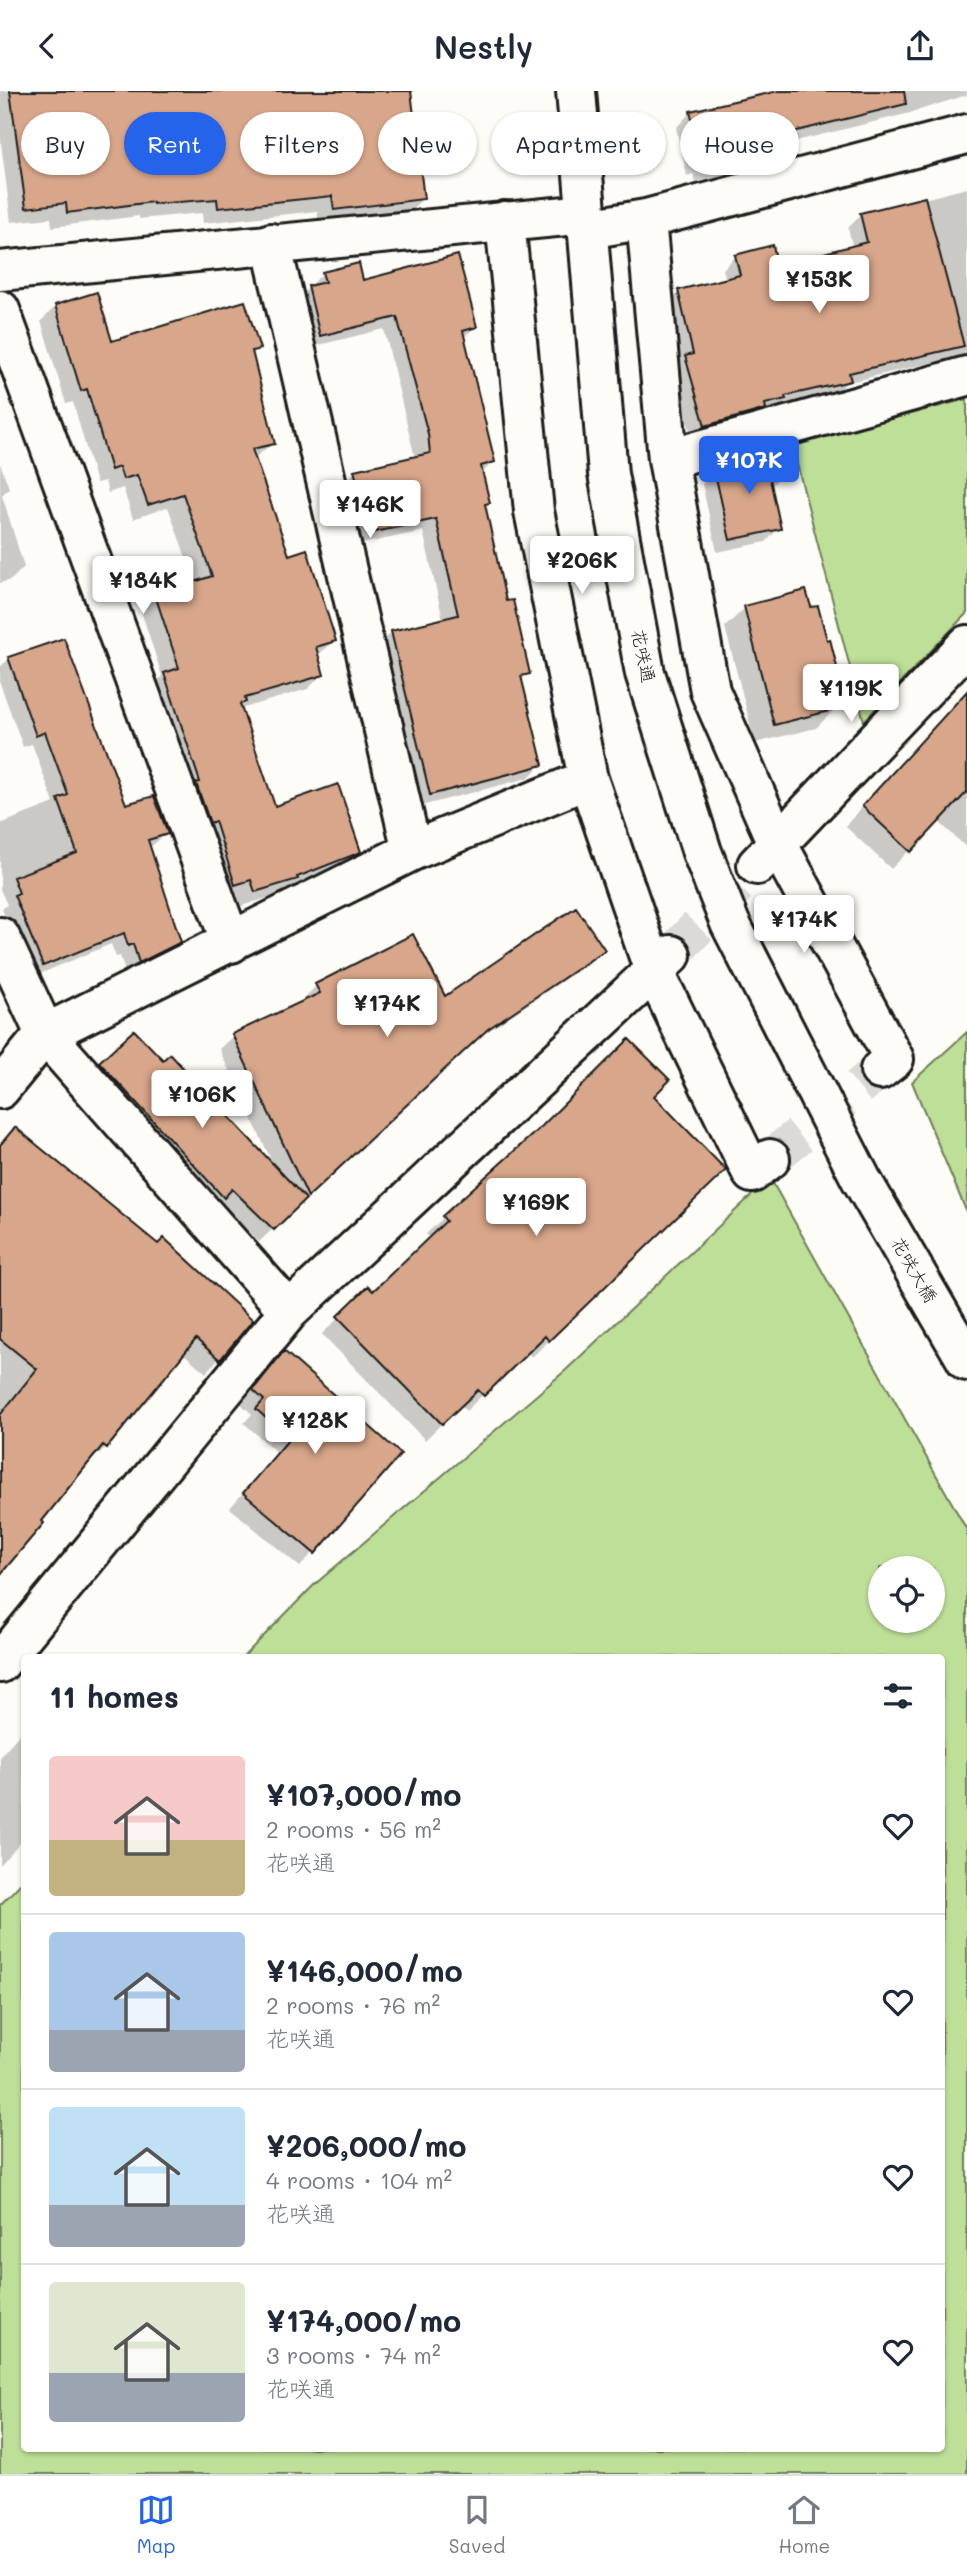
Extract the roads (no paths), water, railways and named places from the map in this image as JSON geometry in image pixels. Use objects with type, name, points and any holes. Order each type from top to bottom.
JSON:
[{"type":"street","name":"花咲通","points":[[576,91],[608,474],[645,673],[702,852],[730,923],[862,1179]]},
{"type":"street","points":[[0,271],[506,221],[646,219],[967,134]]},
{"type":"street","points":[[646,219],[668,459],[710,691],[767,854],[894,1059],[880,1070]]},
{"type":"street","points":[[506,221],[534,511],[588,779],[752,1174],[770,1159]]},
{"type":"street","points":[[271,243],[412,851]]},
{"type":"street","points":[[0,310],[230,943]]},
{"type":"street","points":[[668,459],[967,376]]},
{"type":"street","points":[[767,854],[967,645]]},
{"type":"street","points":[[0,1089],[45,1034],[412,851],[588,779]]},
{"type":"street","points":[[0,937],[45,1034],[289,1311]]},
{"type":"street","points":[[0,1663],[289,1311],[663,962]]},
{"type":"street","name":"花咲大橋","points":[[862,1179],[967,1361]]},
{"type":"tunnel","points":[[672,954],[757,865]]},
{"type":"tunnel","points":[[770,1159],[880,1070]]}]
